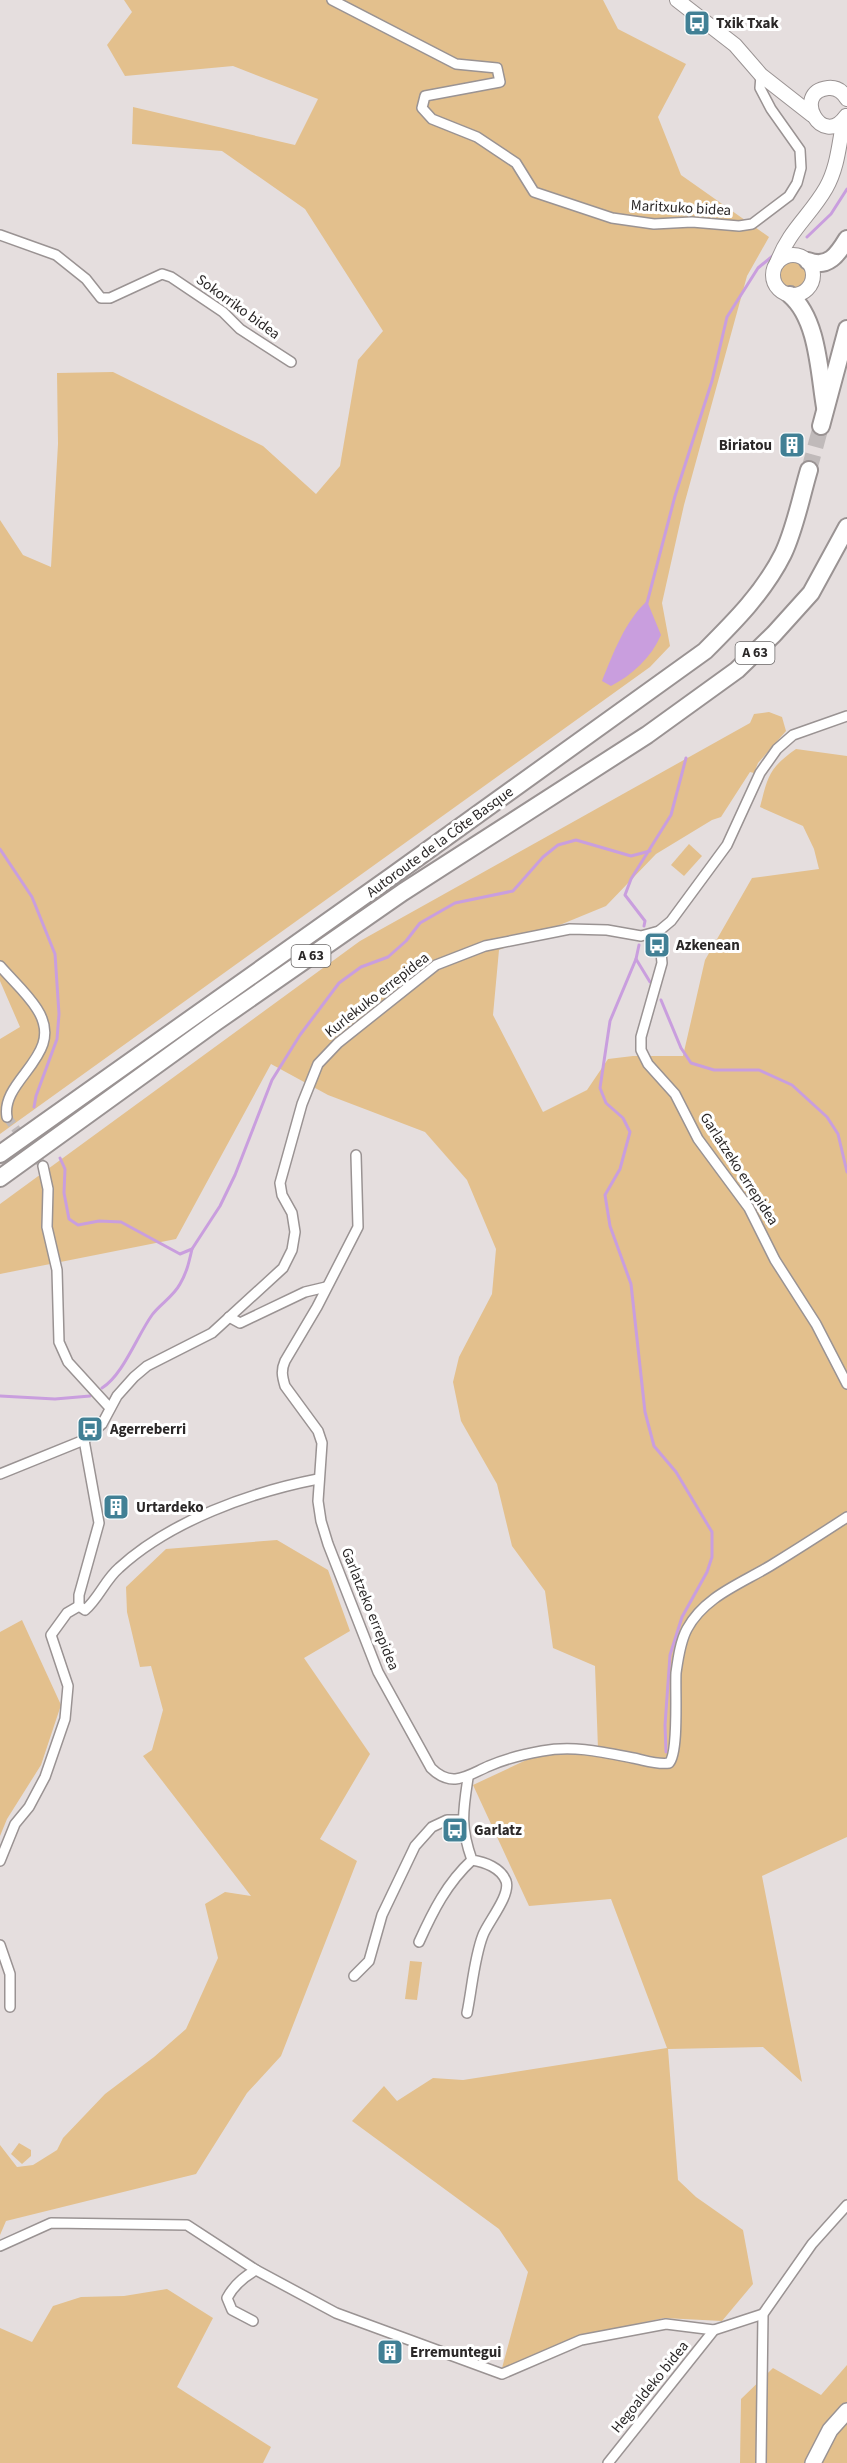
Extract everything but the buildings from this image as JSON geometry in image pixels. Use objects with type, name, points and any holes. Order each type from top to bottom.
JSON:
[{"type":"highway","points":[[806,259],[819,264],[830,261],[839,253],[847,239]]},
{"type":"highway","points":[[790,295],[808,316],[825,407]]},
{"type":"highway","points":[[821,426],[847,329]]},
{"type":"highway","name":"Autoroute de la Côte Basque","points":[[0,1154],[705,651],[738,618],[765,585],[784,552],[809,470]]},
{"type":"highway","name":"Autoroute de la Côte Basque","points":[[0,1178],[216,1022],[403,892],[638,741],[737,670],[811,593],[847,527]]},
{"type":"main road","points":[[813,2463],[830,2430],[847,2411]]},
{"type":"street","name":"Maritxuko bidea","points":[[332,0],[456,64],[497,68],[500,82],[425,96],[422,108],[432,119],[477,137],[516,163],[534,192],[612,218],[654,224],[692,222],[739,226],[752,224],[789,196],[797,183],[801,168],[800,150],[771,109],[760,88],[761,75]]},
{"type":"street","points":[[677,0],[735,45],[761,75],[826,126],[839,148]]},
{"type":"street","points":[[784,92],[816,93],[826,88],[842,87],[847,99]]},
{"type":"street","points":[[812,115],[811,103],[816,93]]},
{"type":"street","points":[[826,126],[838,124],[846,117]]},
{"type":"street","points":[[799,222],[796,242],[813,272],[811,284],[803,293],[790,295],[782,291],[774,282],[774,272],[786,242],[799,222],[826,189],[834,169],[846,117]]},
{"type":"street","name":"Sokorriko bidea","points":[[0,235],[56,255],[86,279],[101,298],[110,298],[162,274],[171,277],[223,312],[240,329],[291,362]]},
{"type":"street","points":[[777,263],[787,256],[806,259]]},
{"type":"street","points":[[659,931],[672,921],[727,845],[760,773],[777,749],[793,735],[847,716]]},
{"type":"street","name":"Kurlekuko errepidea","points":[[0,1474],[84,1440],[102,1424],[125,1386],[147,1366],[212,1333],[283,1268],[292,1250],[295,1232],[292,1213],[282,1195],[280,1183],[302,1104],[318,1064],[338,1043],[436,965],[484,946],[570,929],[607,930],[641,936],[659,931]]},
{"type":"street","name":"Garlatzeko errepidea","points":[[659,931],[662,963],[641,1037],[641,1050],[648,1064],[675,1094],[698,1139],[749,1208],[775,1260],[816,1324],[847,1384]]},
{"type":"street","points":[[0,966],[38,1009],[43,1033],[37,1058],[10,1092],[5,1103],[7,1117]]},
{"type":"street","name":"Garlatzeko errepidea","points":[[356,1155],[358,1227],[317,1307],[281,1369],[285,1386],[309,1417],[322,1443],[318,1479],[321,1521],[327,1544],[378,1672],[431,1768],[438,1775],[451,1779],[468,1778]]},
{"type":"street","points":[[43,1166],[48,1189],[47,1227],[57,1270],[59,1342],[68,1362],[110,1408]]},
{"type":"street","points":[[229,1317],[240,1323],[306,1292],[326,1287]]},
{"type":"street","points":[[79,1606],[79,1595],[99,1523],[84,1440]]},
{"type":"street","points":[[79,1606],[85,1610],[94,1603],[106,1582],[119,1568],[149,1544],[216,1509],[276,1487],[318,1479]]},
{"type":"street","points":[[472,1860],[466,1844],[462,1820],[468,1778],[489,1766],[507,1760],[555,1749],[591,1750],[665,1764],[672,1761],[676,1670],[682,1640],[696,1615],[718,1595],[791,1553],[847,1517]]},
{"type":"street","points":[[0,1861],[15,1824],[30,1807],[45,1777],[65,1719],[68,1686],[51,1635],[67,1613],[79,1606]]},
{"type":"street","points":[[354,1976],[369,1961],[382,1915],[415,1846],[432,1827],[447,1820],[462,1820]]},
{"type":"street","points":[[419,1942],[437,1903],[461,1870],[472,1860]]},
{"type":"street","points":[[467,2013],[483,1936],[507,1891],[506,1881],[499,1872],[487,1863],[472,1860]]},
{"type":"street","points":[[0,1945],[3,1960],[10,1974],[10,2007]]},
{"type":"street","points":[[761,2463],[763,2314],[812,2244],[847,2205]]},
{"type":"street","points":[[0,2246],[51,2223],[187,2225],[256,2270],[336,2313],[502,2374],[581,2340],[666,2324],[714,2330],[763,2314]]},
{"type":"street","points":[[253,2321],[232,2310],[227,2298],[243,2278],[256,2270]]},
{"type":"street","name":"Hegoaldeko bidea","points":[[608,2463],[714,2330]]},
{"type":"shaded area","points":[[124,0],[603,0],[618,29],[686,64],[658,117],[681,175],[769,237],[747,276],[684,505],[662,603],[670,646],[650,667],[0,1134],[0,1039],[20,1027],[0,981],[0,520],[23,555],[51,567],[58,444],[57,373],[113,372],[263,446],[316,494],[340,466],[358,360],[383,331],[305,209],[222,151],[132,144],[133,107],[295,145],[318,99],[233,66],[125,76],[107,45],[132,12]]},
{"type":"shaded area","points":[[793,261],[803,265],[807,275],[803,285],[793,289],[783,285],[779,275],[783,265]]},
{"type":"shaded area","points":[[647,601],[661,635],[652,651],[640,665],[611,686],[602,681],[620,638],[632,618]]},
{"type":"shaded area","points":[[769,712],[782,717],[786,731],[758,763],[754,773],[750,772],[721,817],[712,820],[656,854],[606,906],[499,950],[493,1015],[543,1112],[587,1090],[608,1059],[633,1056],[683,1056],[705,960],[752,878],[819,869],[814,849],[803,826],[760,807],[771,774],[780,762],[796,749],[847,756],[847,1837],[762,1876],[802,2082],[763,2047],[668,2049],[678,2180],[696,2197],[743,2230],[753,2284],[722,2321],[664,2318],[581,2336],[526,2361],[502,2368],[528,2272],[499,2229],[352,2121],[384,2086],[397,2101],[433,2078],[463,2080],[667,2048],[611,1899],[529,1906],[473,1785],[537,1755],[598,1749],[595,1666],[553,1648],[545,1591],[512,1546],[497,1484],[461,1421],[453,1382],[459,1357],[492,1294],[496,1249],[467,1180],[425,1132],[328,1095],[271,1064],[176,1239],[0,1274],[0,1204],[360,941],[750,723],[754,714]]},
{"type":"shaded area","points":[[689,844],[702,856],[684,876],[671,865]]},
{"type":"shaded area","points":[[277,1540],[328,1570],[350,1631],[304,1658],[370,1754],[320,1839],[357,1861],[281,2056],[247,2093],[196,2174],[6,2221],[0,2235],[0,2145],[17,2167],[33,2165],[57,2150],[63,2138],[105,2094],[154,2057],[186,2029],[218,1958],[205,1904],[225,1892],[251,1896],[143,1756],[152,1750],[163,1710],[151,1666],[140,1667],[127,1612],[126,1587],[166,1549]]},
{"type":"shaded area","points":[[22,1620],[61,1705],[41,1765],[7,1819],[0,1836],[0,1632]]},
{"type":"shaded area","points":[[410,1961],[422,1962],[417,2000],[405,1999]]},
{"type":"shaded area","points":[[19,2143],[31,2150],[31,2156],[22,2164],[11,2154]]},
{"type":"shaded area","points":[[167,2289],[213,2318],[177,2387],[271,2447],[263,2463],[0,2463],[0,2328],[32,2342],[53,2306],[81,2297],[124,2296]]},
{"type":"shaded area","points":[[847,2365],[847,2463],[740,2463],[741,2399],[773,2368],[821,2395]]},
{"type":"waterway","points":[[807,237],[831,214],[847,189]]},
{"type":"waterway","points":[[647,603],[675,496],[712,381],[727,317],[758,268],[775,254]]},
{"type":"waterway","points":[[644,926],[645,921],[625,895],[631,879],[671,815],[686,758]]},
{"type":"waterway","points":[[60,1158],[65,1169],[64,1193],[69,1219],[78,1225],[99,1221],[121,1222],[180,1254],[192,1249],[220,1206],[235,1175],[272,1080],[300,1035],[339,983],[361,967],[388,957],[406,941],[420,923],[455,903],[513,891],[543,857],[558,845],[576,840],[631,856],[650,851]]},
{"type":"waterway","points":[[0,849],[32,897],[55,954],[59,1014],[57,1039],[34,1107]]},
{"type":"waterway","points":[[639,945],[636,959],[650,982]]},
{"type":"waterway","points":[[636,959],[610,1021],[600,1088],[606,1103],[623,1118],[630,1132],[620,1169],[605,1195],[610,1226],[631,1284],[645,1412],[654,1446],[676,1472],[712,1532],[712,1557],[707,1572],[682,1617],[670,1655],[665,1725],[666,1752]]},
{"type":"waterway","points":[[661,1000],[681,1048],[691,1063],[714,1070],[759,1070],[792,1085],[827,1117],[838,1134],[847,1172]]},
{"type":"waterway","points":[[102,1388],[117,1374],[152,1315],[177,1289],[186,1271],[192,1249]]},
{"type":"waterway","points":[[0,1396],[55,1399],[90,1396]]},
{"type":"tunnel","points":[[809,470],[821,426]]},
{"type":"tunnel","points":[[7,1117],[43,1166]]},
{"type":"place","name":"Txik Txak","points":[[697,23]]},
{"type":"place","name":"Biriatou","points":[[792,445]]},
{"type":"place","name":"Azkenean","points":[[657,945]]},
{"type":"place","name":"Agerreberri","points":[[90,1429]]},
{"type":"place","name":"Urtardeko","points":[[116,1507]]},
{"type":"place","name":"Garlatz","points":[[455,1830]]},
{"type":"place","name":"Erremuntegui","points":[[390,2352]]}]
